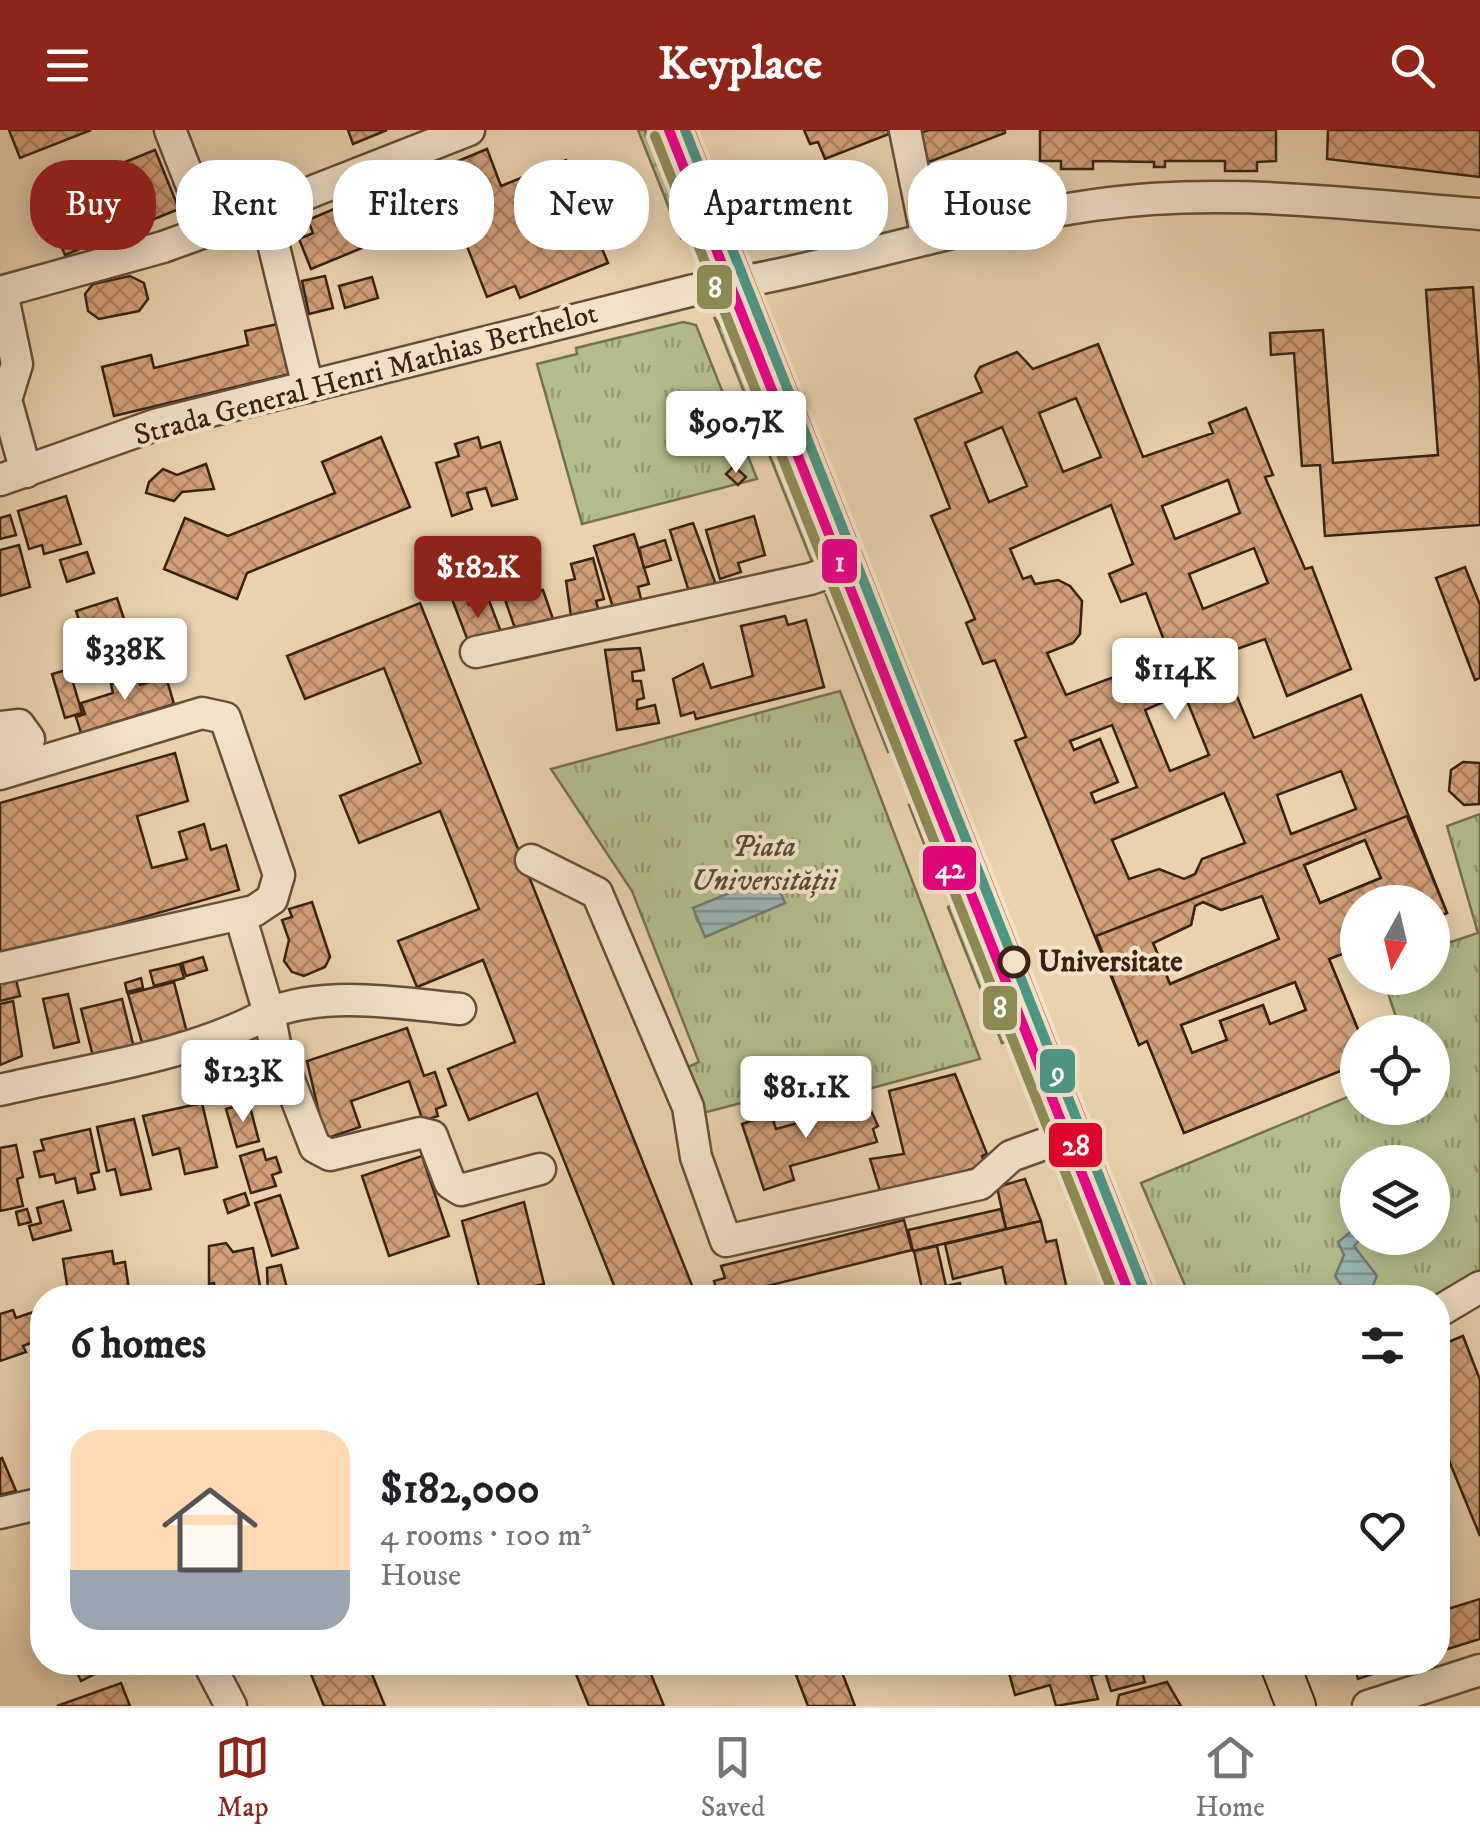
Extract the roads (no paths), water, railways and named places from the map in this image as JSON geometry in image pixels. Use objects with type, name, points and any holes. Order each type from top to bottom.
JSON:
[{"type":"main road","points":[[674,130],[1131,1285]]},
{"type":"main road","points":[[1284,1675],[1296,1706]]},
{"type":"street","points":[[170,130],[182,160]]},
{"type":"street","points":[[313,191],[469,130]]},
{"type":"street","points":[[905,130],[911,160]]},
{"type":"street","name":"Strada General Henri Mathias Berthelot","points":[[1067,211],[1186,198],[1480,214]]},
{"type":"street","points":[[13,476],[6,400],[17,364],[1,292],[176,241]]},
{"type":"street","name":"Strada General Henri Mathias Berthelot","points":[[13,476],[158,424],[694,290],[781,278],[908,244]]},
{"type":"street","points":[[275,250],[308,387]]},
{"type":"street","points":[[476,652],[810,579],[848,566]]},
{"type":"street","points":[[0,968],[240,915],[272,899],[279,875],[225,718],[202,713],[6,764]]},
{"type":"street","points":[[0,727],[14,723],[27,733],[26,750],[6,764]]},
{"type":"street","points":[[532,860],[597,894],[688,1107],[696,1158],[726,1241],[980,1184],[1011,1156],[1072,1134]]},
{"type":"street","points":[[240,915],[275,1044],[316,1147],[330,1155],[420,1133],[432,1136],[450,1184],[461,1190],[540,1169]]},
{"type":"street","points":[[0,1090],[175,1048],[242,1028],[294,1003],[382,1002],[460,1009]]},
{"type":"street","points":[[1450,1305],[1480,1287]]},
{"type":"street","points":[[0,1513],[30,1506]]},
{"type":"street","points":[[1368,1706],[1480,1670]]},
{"type":"street","points":[[214,1675],[228,1705]]},
{"type":"water","points":[[773,875],[785,903],[705,937],[693,908]]},
{"type":"water","points":[[1344,1255],[1361,1255],[1377,1276],[1373,1285],[1341,1285],[1335,1276]]},
{"type":"place","name":"Universitate","points":[[1014,962]]},
{"type":"park label","name":"Piata Universității","points":[[764,864]]}]
